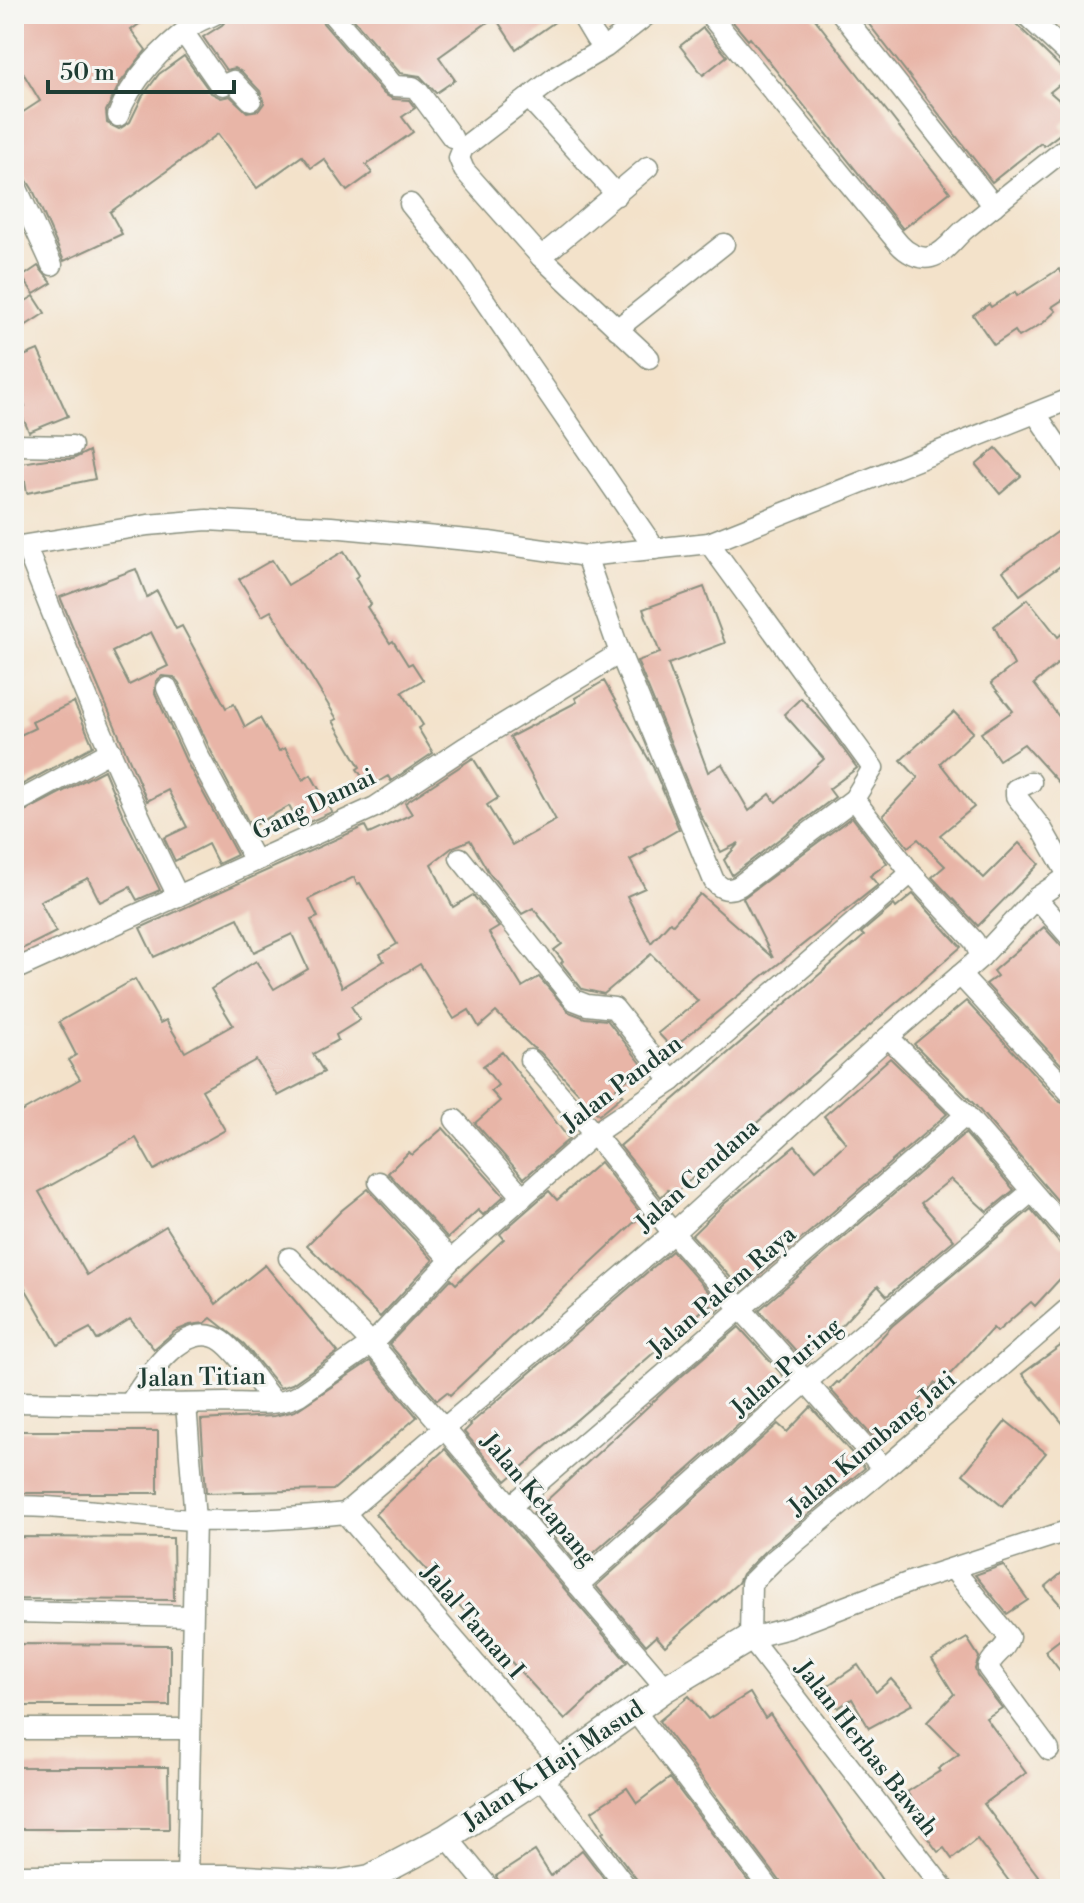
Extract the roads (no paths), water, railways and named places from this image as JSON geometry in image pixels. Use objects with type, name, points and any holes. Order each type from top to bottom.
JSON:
[{"type":"street","points":[[118,116],[124,101],[148,66],[186,23],[215,14]]},
{"type":"street","points":[[332,14],[394,86],[413,87],[418,91],[452,137]]},
{"type":"street","points":[[581,14],[596,39]]},
{"type":"street","points":[[648,14],[606,47],[557,76],[463,148],[459,158],[464,170],[541,257],[649,358]]},
{"type":"street","points":[[709,14],[904,250],[921,258],[941,252],[1070,145]]},
{"type":"street","points":[[842,14],[994,206]]},
{"type":"street","points":[[1025,14],[1070,56]]},
{"type":"street","points":[[186,23],[218,82],[223,85],[233,81],[251,100]]},
{"type":"street","points":[[529,98],[617,195]]},
{"type":"street","points":[[541,257],[648,167]]},
{"type":"street","points":[[14,182],[52,265]]},
{"type":"street","points":[[410,204],[463,269],[655,549]]},
{"type":"street","points":[[617,329],[724,244]]},
{"type":"street","points":[[178,896],[80,687],[20,547],[148,525],[207,520],[331,527],[489,542],[586,556],[709,543],[1070,399]]},
{"type":"street","points":[[1036,414],[1070,464]]},
{"type":"street","points":[[14,445],[72,446]]},
{"type":"street","points":[[586,556],[620,653],[714,881],[719,888],[726,890],[739,886],[854,799],[873,766],[709,543]]},
{"type":"street","name":"Gang Damai","points":[[14,970],[375,807],[464,748],[620,653]]},
{"type":"street","points":[[167,688],[205,769],[255,861]]},
{"type":"street","points":[[14,804],[111,751]]},
{"type":"street","points":[[1031,782],[1016,789],[1016,796],[1042,829],[1069,875]]},
{"type":"street","points":[[854,799],[911,873],[974,941],[981,957]]},
{"type":"street","points":[[460,858],[574,1000],[614,1008],[672,1081]]},
{"type":"street","name":"Jalan Pandan","points":[[372,1344],[451,1260],[594,1134],[672,1081],[911,873]]},
{"type":"street","name":"Jalan Cendana","points":[[345,1513],[673,1233],[888,1037],[981,957],[1036,898],[1069,875]]},
{"type":"street","points":[[1036,898],[1070,937]]},
{"type":"street","points":[[960,975],[1070,1093]]},
{"type":"street","points":[[888,1037],[966,1115],[1070,1235]]},
{"type":"street","points":[[530,1060],[673,1233],[884,1469]]},
{"type":"street","name":"Jalan Palem Raya","points":[[511,1506],[966,1115]]},
{"type":"street","points":[[455,1120],[523,1197]]},
{"type":"street","points":[[379,1182],[451,1260]]},
{"type":"street","name":"Jalan Puring","points":[[578,1585],[806,1382],[1031,1192]]},
{"type":"street","name":"Jalan Ketapang","points":[[289,1258],[372,1344],[446,1428],[666,1688]]},
{"type":"street","name":"Jalan Kumbang Jati","points":[[750,1638],[751,1583],[1070,1307]]},
{"type":"street","points":[[130,1403],[157,1366],[183,1341],[198,1335],[210,1335],[223,1341],[274,1402]]},
{"type":"street","name":"Jalan Titian","points":[[14,1402],[186,1404],[289,1400],[372,1344]]},
{"type":"street","points":[[186,1404],[195,1520],[187,1878]]},
{"type":"street","points":[[14,1506],[48,1506],[195,1520],[345,1513]]},
{"type":"street","name":"Jalal Taman I","points":[[345,1513],[551,1769],[628,1889]]},
{"type":"street","name":"Jalan K. Haji Masud","points":[[22,1881],[187,1878],[335,1884],[370,1878],[447,1837],[666,1688],[750,1638],[789,1628],[910,1582],[1070,1530]]},
{"type":"street","points":[[953,1569],[1009,1637],[1007,1647],[990,1660],[988,1668],[1049,1750]]},
{"type":"street","points":[[14,1612],[192,1616]]},
{"type":"street","name":"Jalan Herbas Bawah","points":[[750,1638],[944,1889]]},
{"type":"street","points":[[634,1710],[770,1889]]},
{"type":"street","points":[[14,1729],[190,1729]]},
{"type":"street","points":[[447,1837],[490,1889]]}]
